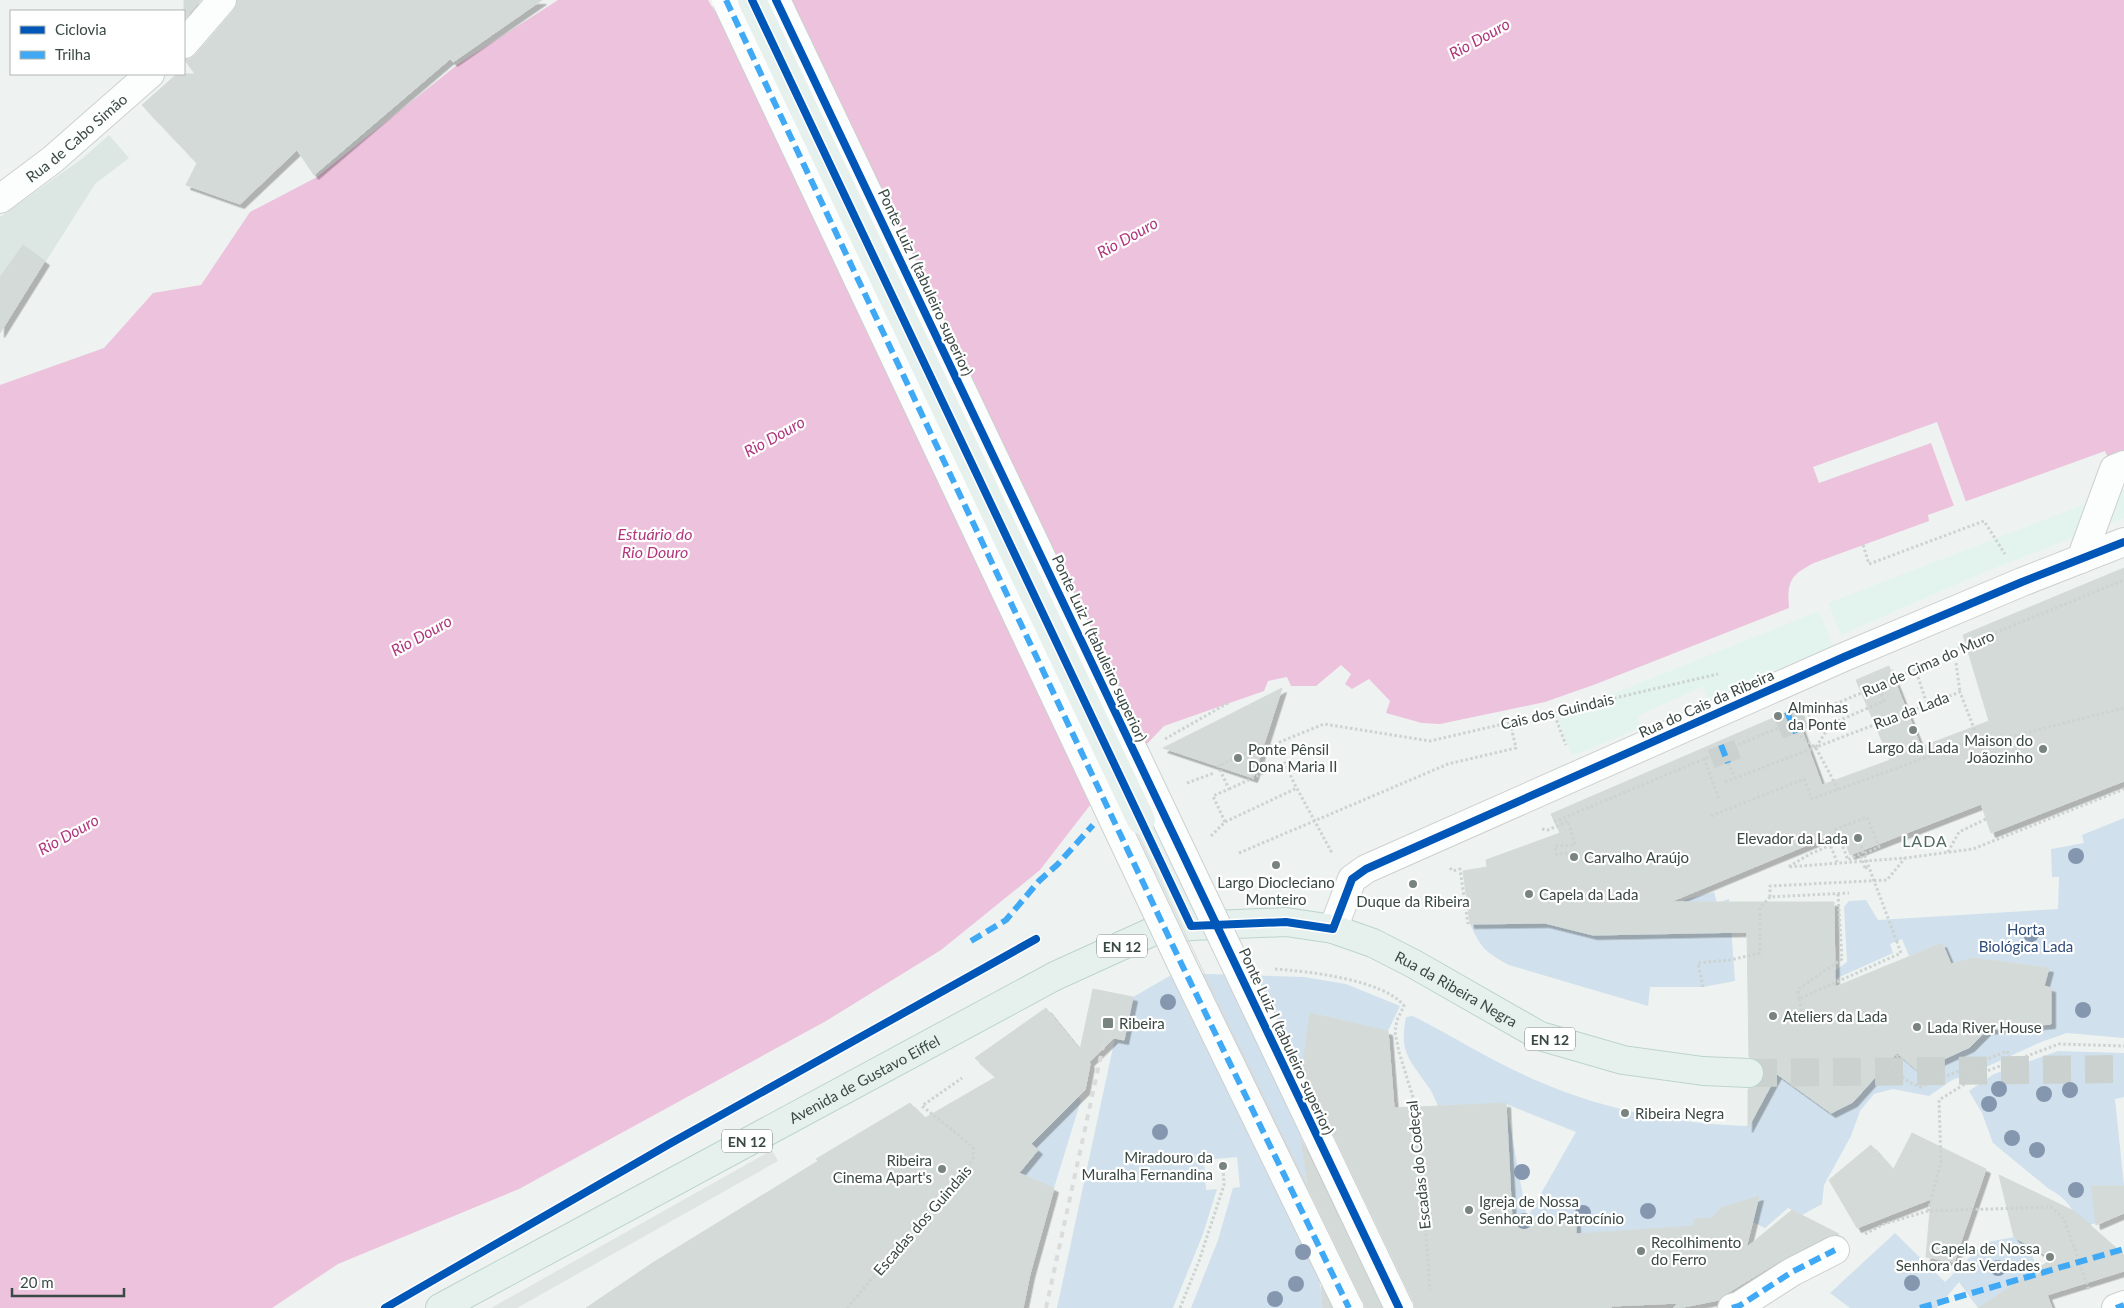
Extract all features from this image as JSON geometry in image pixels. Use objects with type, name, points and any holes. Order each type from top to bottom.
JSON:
[{"type":"main road","points":[[752,0],[1192,926]]},
{"type":"main road","name":"Rua da Ribeira Negra","points":[[1192,926],[1286,922],[1333,929],[1373,943],[1398,955],[1540,1036],[1623,1060],[1703,1071],[1748,1073]]},
{"type":"main road","name":"Avenida de Gustavo Eiffel","points":[[440,1308],[1055,976],[1156,930],[1192,926]]},
{"type":"street","points":[[185,43],[222,0]]},
{"type":"street","points":[[726,0],[1182,965],[1349,1308]]},
{"type":"street","name":"Ponte Luiz I (tabuleiro superior)","points":[[776,0],[1399,1308]]},
{"type":"street","name":"Rua de Cabo Simão","points":[[0,199],[52,160],[149,75]]},
{"type":"street","points":[[2081,559],[2114,469],[2124,465]]},
{"type":"street","name":"Rua do Cais da Ribeira","points":[[1333,929],[1352,879],[1366,869],[1844,657],[2022,582],[2124,542]]},
{"type":"street","points":[[1732,1308],[1739,1306],[1792,1272],[1835,1250]]},
{"type":"street","points":[[2116,1308],[2124,1305]]},
{"type":"path","points":[[1863,545],[1869,564],[1984,521],[2008,558]]},
{"type":"path","points":[[1956,663],[1960,692]]},
{"type":"path","points":[[1918,677],[1927,704]]},
{"type":"path","points":[[1816,748],[1832,724],[1884,701],[1878,686]]},
{"type":"path","points":[[1159,742],[1228,703]]},
{"type":"path","points":[[1711,816],[1804,779],[1812,799],[1979,738],[2004,738],[2124,708]]},
{"type":"path","points":[[1553,711],[1568,750]]},
{"type":"path","points":[[1239,853],[1448,764],[1516,748],[1510,722]]},
{"type":"path","points":[[1796,734],[1816,748],[1838,789]]},
{"type":"path","points":[[1229,789],[1218,766],[1252,750]]},
{"type":"path","points":[[1704,758],[1719,800]]},
{"type":"path","points":[[1225,822],[1213,796],[1285,763],[1314,821],[1350,884]]},
{"type":"path","points":[[1728,763],[1735,777]]},
{"type":"path","points":[[1180,786],[1214,772]]},
{"type":"path","points":[[1233,818],[1297,788]]},
{"type":"path","points":[[1831,845],[1810,854],[1788,867],[1905,858],[1973,850],[2124,788]]},
{"type":"path","points":[[1862,851],[1863,854],[1879,847],[1867,817],[1836,829],[1848,860],[1860,854],[1865,868],[1869,866]]},
{"type":"path","points":[[1948,852],[1959,832],[1986,819]]},
{"type":"path","points":[[1548,830],[1568,822],[1575,845],[1555,846],[1556,854],[1580,852]]},
{"type":"path","points":[[1827,837],[1837,862]]},
{"type":"path","points":[[1799,999],[1871,970],[1901,954],[1861,846]]},
{"type":"path","points":[[1703,987],[1698,964],[1730,960],[1760,953],[1760,908],[1770,897],[1770,886],[1887,880],[1905,858]]},
{"type":"path","points":[[1453,871],[1460,869],[1468,924]]},
{"type":"path","points":[[1770,897],[1849,893]]},
{"type":"path","points":[[1803,1015],[1798,990],[1842,959],[1844,951],[1838,894]]},
{"type":"path","points":[[1928,1211],[1940,1162],[1939,1100],[1984,1072],[2059,1044],[2124,1046]]},
{"type":"path","points":[[1898,1055],[1890,1067],[1909,1082],[1920,1086],[2008,1051],[2011,1061]]},
{"type":"path","points":[[1180,1308],[1199,1261],[1224,1185],[1223,1166]]},
{"type":"path","points":[[1835,1250],[1884,1224],[1928,1211],[2051,1207],[2064,1219],[2087,1283]]},
{"type":"shaded area","points":[[109,135],[129,158],[95,184],[10,318],[0,321],[0,217],[83,158]]},
{"type":"shaded area","points":[[2124,489],[2124,518],[1982,573],[1841,635],[1828,603]]},
{"type":"shaded area","points":[[1819,611],[1833,646],[1708,699],[1702,687],[1637,716],[1642,727],[1572,756],[1557,716]]},
{"type":"shaded area","points":[[772,1150],[778,1161],[517,1308],[491,1308]]},
{"type":"green space","name":"Horta Biológica Lada","points":[[2124,818],[2124,1038],[2067,1033],[2041,1042],[1975,1072],[1952,1080],[1929,1096],[1893,1089],[1874,1094],[1860,1111],[1851,1136],[1824,1185],[1822,1204],[1802,1215],[1788,1208],[1765,1228],[1753,1222],[1758,1201],[1749,1201],[1722,1209],[1706,1225],[1502,1256],[1488,1104],[1438,1106],[1407,1054],[1404,1039],[1406,1017],[1413,1016],[1528,1077],[1594,1102],[1671,1119],[1749,1126],[1802,1027],[1827,1035],[1796,1088],[1833,1114],[1852,1091],[1897,1053],[1918,1071],[1964,1049],[1973,1043],[1981,1030],[2051,1024],[2051,988],[2044,986],[2049,968],[1972,958],[1951,964],[1942,943],[1909,956],[1902,939],[1890,944],[1893,953],[1804,993],[1847,962],[1844,907],[1849,901],[1866,900],[1878,920],[2058,909],[2059,877],[2052,877],[2051,849],[2084,843],[2082,835]],"holes":[[[1506,1104],[1576,1132],[1527,1218]]]},
{"type":"green space","points":[[1714,892],[1717,903],[1729,899],[1735,981],[1703,987],[1650,987],[1648,1006],[1509,965],[1485,949],[1477,939],[1470,924],[1544,923],[1595,935],[1692,932],[1684,900]]},
{"type":"green space","points":[[1175,973],[1304,977],[1346,984],[1400,1006],[1388,1031],[1310,1013],[1305,1048],[1312,1064],[1291,1061],[1323,1308],[1191,1308],[1218,1240],[1233,1188],[1240,1187],[1237,1157],[1204,1160],[1206,1190],[1217,1189],[1203,1234],[1173,1308],[1057,1308],[1115,1038],[1124,1040],[1133,997]]},
{"type":"green space","points":[[2058,1051],[2124,1053],[2124,1097],[2115,1099],[2124,1186],[2092,1186],[2096,1223],[2081,1228],[2073,1210],[2065,1200],[1993,1143],[1982,1113],[1969,1091],[1994,1074]]},
{"type":"green space","points":[[1078,1097],[1081,1100],[1054,1188],[1019,1173],[1038,1150],[1031,1144]]},
{"type":"green space","points":[[1895,1233],[1945,1282],[1980,1247],[1988,1242],[2014,1237],[2029,1246],[2037,1269],[1978,1308],[1959,1282],[1937,1308],[1850,1308],[1830,1293]]},
{"type":"water","name":"Estuário do Rio Douro","points":[[558,0],[708,0],[715,12],[742,0],[2124,0],[2124,483],[2120,485],[2105,451],[1928,515],[1929,521],[1814,563],[1800,571],[1792,580],[1790,586],[1789,608],[1596,684],[1545,702],[1440,724],[1422,723],[1386,713],[1390,701],[1369,679],[1352,689],[1345,684],[1351,674],[1341,665],[1316,686],[1291,686],[1287,677],[1268,681],[1264,691],[1164,726],[1094,800],[1040,870],[941,950],[826,1021],[519,1189],[338,1264],[272,1308],[0,1308],[0,385],[104,348],[153,293],[201,285],[250,212],[317,177],[457,65]]},
{"type":"pier","points":[[1937,422],[1966,502],[1954,506],[1931,443],[1819,483],[1813,467]]},
{"type":"building","points":[[184,0],[201,0],[185,19]]},
{"type":"building","points":[[237,0],[542,0],[453,62],[450,59],[314,175],[297,150],[240,204],[186,185],[197,163],[142,105],[176,75],[195,74],[185,59],[190,59],[196,54],[234,10]]},
{"type":"building","points":[[23,245],[45,261],[0,333],[0,277]]},
{"type":"building","points":[[2124,568],[2124,781],[1991,833],[1981,804],[1850,855],[1841,831],[1670,902],[1834,902],[1835,987],[1942,943],[1951,964],[1972,958],[2049,968],[2044,986],[2051,988],[2051,1024],[1987,1030],[1970,1047],[1918,1071],[1897,1053],[1853,1102],[1831,1113],[1777,1074],[1748,1128],[1748,1089],[1756,1087],[1762,1082],[1765,1073],[1763,1066],[1758,1060],[1749,1057],[1747,932],[1593,935],[1545,923],[1470,924],[1463,871],[1487,867],[1486,860],[1560,833],[1551,814],[1794,709],[1822,785],[1890,760],[1856,680],[1889,666],[1921,747],[1989,721],[1963,635]]},
{"type":"building","name":"Ponte Pênsil Dona Maria II","points":[[1282,688],[1253,778],[1163,748],[1223,718]]},
{"type":"building","points":[[1093,989],[1133,997],[1124,1040],[1114,1038],[1089,1062],[1085,1090],[1031,1144],[1038,1150],[1019,1173],[1054,1188],[1030,1274],[1023,1308],[586,1308],[654,1262],[818,1161],[816,1159],[910,1103],[925,1118],[996,1077],[975,1058],[1046,1008],[1080,1050]]},
{"type":"building","points":[[1310,1013],[1388,1031],[1394,1108],[1506,1103],[1512,1220],[1576,1216],[1576,1234],[1694,1226],[1694,1219],[1711,1218],[1721,1208],[1759,1196],[1746,1248],[1792,1210],[1839,1234],[1828,1236],[1785,1258],[1719,1300],[1678,1308],[1673,1308],[1678,1303],[1611,1306],[1611,1308],[1414,1308],[1413,1301],[1299,1062],[1303,1063]]},
{"type":"building","points":[[1912,1133],[1986,1169],[1954,1262],[1926,1257],[1931,1199],[1857,1228],[1829,1180],[1871,1145],[1893,1170]]},
{"type":"building","points":[[1301,1139],[1382,1308],[1364,1308],[1363,1301],[1308,1188]]},
{"type":"building","points":[[1999,1175],[2074,1211],[2124,1255],[2124,1271],[2047,1295],[2052,1308],[1978,1308],[2052,1259],[2014,1237]]},
{"type":"building","points":[[2091,1186],[2124,1186],[2124,1213],[2096,1225]]},
{"type":"building","points":[[1321,1286],[1332,1308],[1323,1308]]},
{"type":"tunnel","points":[[1787,712],[1796,733]]},
{"type":"tunnel","points":[[1721,745],[1728,763]]},
{"type":"tunnel","points":[[1749,1073],[2124,1069]]},
{"type":"tram line","points":[[742,0],[1205,975],[1366,1308]]},
{"type":"tram line","points":[[763,0],[1387,1308]]},
{"type":"railway","points":[[1046,1308],[1105,1037]]},
{"type":"marked path","points":[[726,0],[1182,965],[1349,1308]]},
{"type":"marked path","points":[[1787,712],[1796,733]]},
{"type":"marked path","points":[[1721,745],[1728,763]]},
{"type":"marked path","points":[[971,941],[1006,920],[1039,881],[1058,864],[1093,825]]},
{"type":"marked path","points":[[1920,1308],[2124,1249]]},
{"type":"marked path","points":[[1732,1308],[1739,1306],[1792,1272],[1835,1250]]},
{"type":"marked path","points":[[2116,1308],[2124,1305]]},
{"type":"cycle path","points":[[752,0],[1191,926],[1286,922],[1333,929],[1352,879],[1366,869],[1844,657],[2022,582],[2124,542]]},
{"type":"cycle path","points":[[776,0],[1399,1308]]},
{"type":"cycle path","points":[[385,1308],[671,1143],[1036,939]]},
{"type":"place","name":"Alminhas da Ponte","points":[[1778,716]]},
{"type":"place","name":"Largo da Lada","points":[[1913,730]]},
{"type":"place","name":"Maison do Joãozinho","points":[[2043,749]]},
{"type":"place","name":"Ponte Pênsil Dona Maria II","points":[[1238,758]]},
{"type":"place","name":"Elevador da Lada","points":[[1858,838]]},
{"type":"place","name":"Carvalho Araújo","points":[[1574,857]]},
{"type":"place","name":"Largo Diocleciano Monteiro","points":[[1276,865]]},
{"type":"place","name":"Duque da Ribeira","points":[[1413,884]]},
{"type":"place","name":"Capela da Lada","points":[[1529,894]]},
{"type":"place","name":"Ateliers da Lada","points":[[1773,1016]]},
{"type":"place","name":"Ribeira","points":[[1108,1023]]},
{"type":"place","name":"Lada River House","points":[[1917,1027]]},
{"type":"place","name":"Ribeira Negra","points":[[1625,1113]]},
{"type":"place","name":"Miradouro da Muralha Fernandina","points":[[1223,1166]]},
{"type":"place","name":"Ribeira Cinema Apart's","points":[[942,1169]]},
{"type":"place","name":"Igreja de Nossa Senhora do Patrocínio","points":[[1469,1210]]},
{"type":"place","name":"Recolhimento do Ferro","points":[[1641,1251]]},
{"type":"place","name":"Capela de Nossa Senhora das Verdades","points":[[2050,1257]]},
{"type":"district","name":"LADA","points":[[1925,840]]},
{"type":"water label","name":"Rio Douro","points":[[1479,38]]},
{"type":"water label","name":"Rio Douro","points":[[1127,237]]},
{"type":"water label","name":"Rio Douro","points":[[774,436]]},
{"type":"water label","name":"Rio Douro","points":[[421,635]]},
{"type":"water label","name":"Rio Douro","points":[[68,834]]}]
